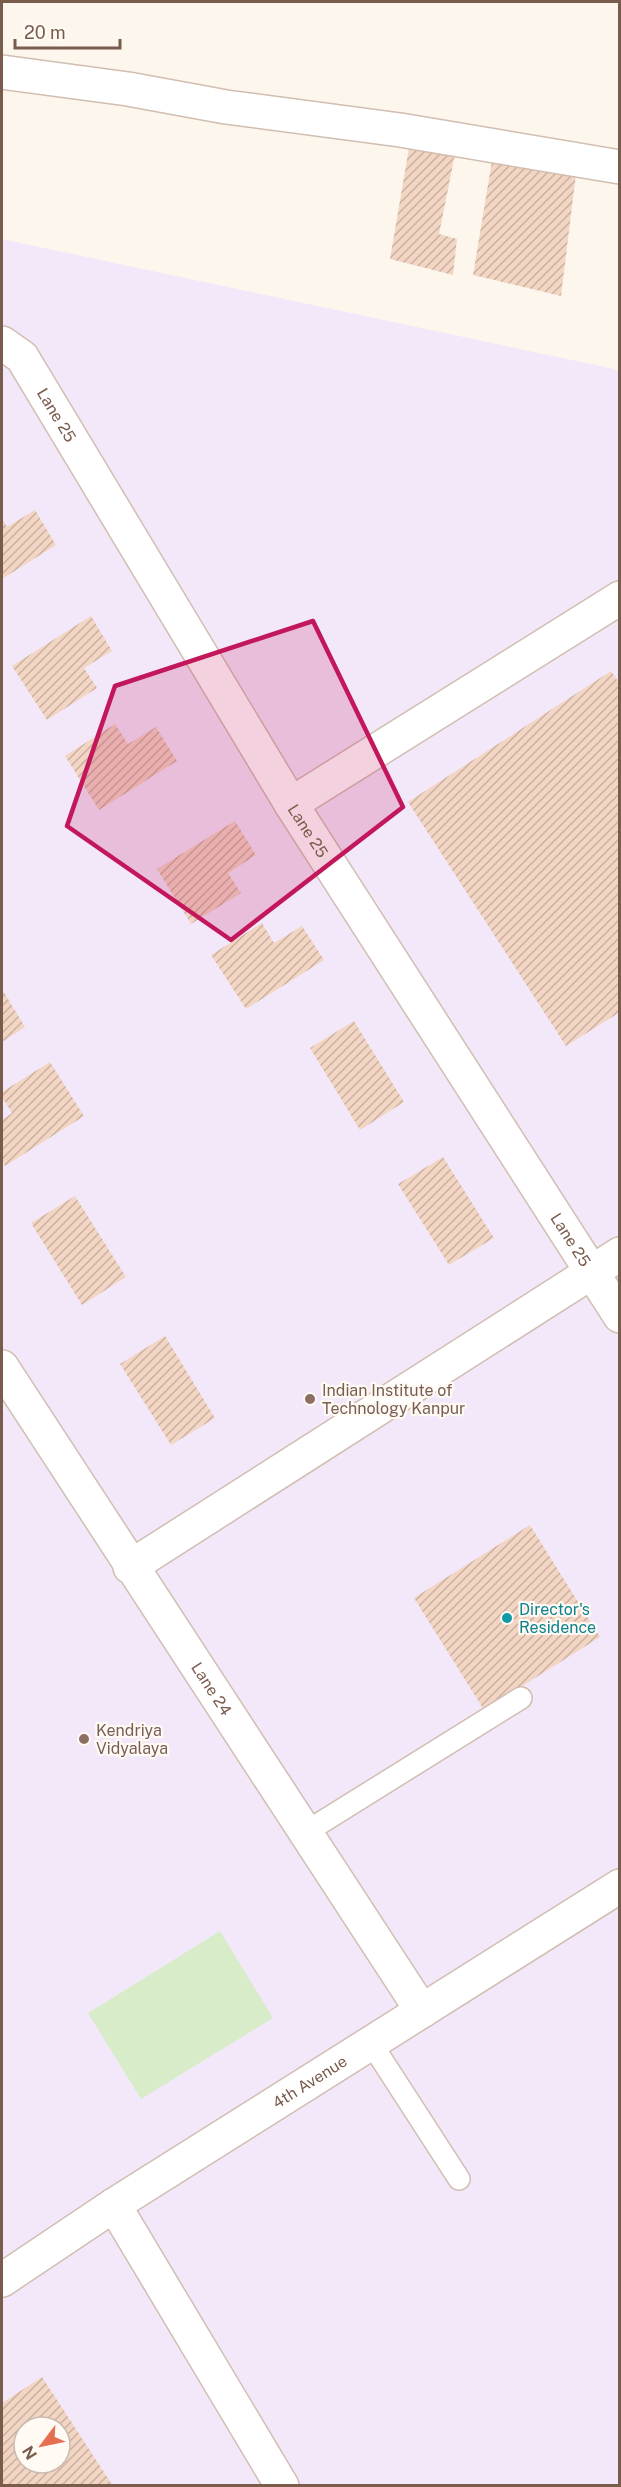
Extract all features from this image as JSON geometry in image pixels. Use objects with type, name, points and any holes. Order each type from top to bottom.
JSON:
[{"type":"street","points":[[2,72],[128,89],[226,107],[400,130],[620,167]]},
{"type":"street","name":"Lane 25","points":[[2,343],[22,357],[291,804],[620,1316]]},
{"type":"street","points":[[291,804],[620,598]]},
{"type":"street","points":[[130,1567],[620,1254]]},
{"type":"street","name":"Lane 24","points":[[2,1367],[130,1567],[422,2011]]},
{"type":"street","name":"4th Avenue","points":[[2,2280],[114,2205],[620,1886]]},
{"type":"street","points":[[114,2205],[282,2486]]},
{"type":"lane","points":[[306,1832],[520,1698]]},
{"type":"lane","points":[[371,2043],[459,2179]]},
{"type":"highlighted area","points":[[313,621],[403,807],[231,940],[67,826],[115,686]]},
{"type":"shaded area","name":"Indian Institute of Technology Kanpur","points":[[2,239],[619,370],[619,2485],[2,2485]]},
{"type":"green space","points":[[220,1931],[273,2018],[141,2099],[88,2013]]},
{"type":"building","points":[[410,142],[456,149],[439,234],[457,239],[453,275],[390,259]]},
{"type":"building","points":[[492,161],[576,174],[561,296],[473,275]]},
{"type":"building","points":[[35,510],[56,545],[2,579],[2,518],[7,527]]},
{"type":"building","points":[[91,616],[112,651],[84,668],[97,688],[47,720],[12,666]]},
{"type":"building","points":[[611,671],[620,684],[620,1012],[566,1046],[408,802]]},
{"type":"building","points":[[115,724],[128,744],[156,727],[177,761],[99,810],[65,756]]},
{"type":"building","points":[[235,821],[256,855],[228,873],[241,893],[191,924],[157,869]]},
{"type":"building","points":[[262,923],[274,943],[302,926],[324,960],[246,1009],[211,955]]},
{"type":"building","points":[[2,989],[25,1027],[2,1042]]},
{"type":"building","points":[[354,1021],[404,1102],[360,1130],[310,1048]]},
{"type":"building","points":[[50,1062],[84,1116],[5,1166],[2,1159],[2,1120],[12,1113],[2,1097],[2,1092]]},
{"type":"building","points":[[443,1157],[494,1238],[449,1265],[398,1184]]},
{"type":"building","points":[[75,1196],[126,1277],[82,1305],[31,1223]]},
{"type":"building","points":[[165,1336],[215,1418],[171,1445],[120,1364]]},
{"type":"building","name":"Director's Residence","points":[[530,1525],[600,1637],[484,1710],[414,1598]]},
{"type":"building","points":[[42,2377],[67,2415],[12,2415],[12,2475],[72,2475],[72,2423],[113,2486],[2,2486],[2,2403]]},
{"type":"place","name":"Indian Institute of Technology Kanpur","points":[[310,1399]]},
{"type":"place","name":"Director's Residence","points":[[507,1618]]},
{"type":"place","name":"Kendriya Vidyalaya","points":[[84,1739]]}]
